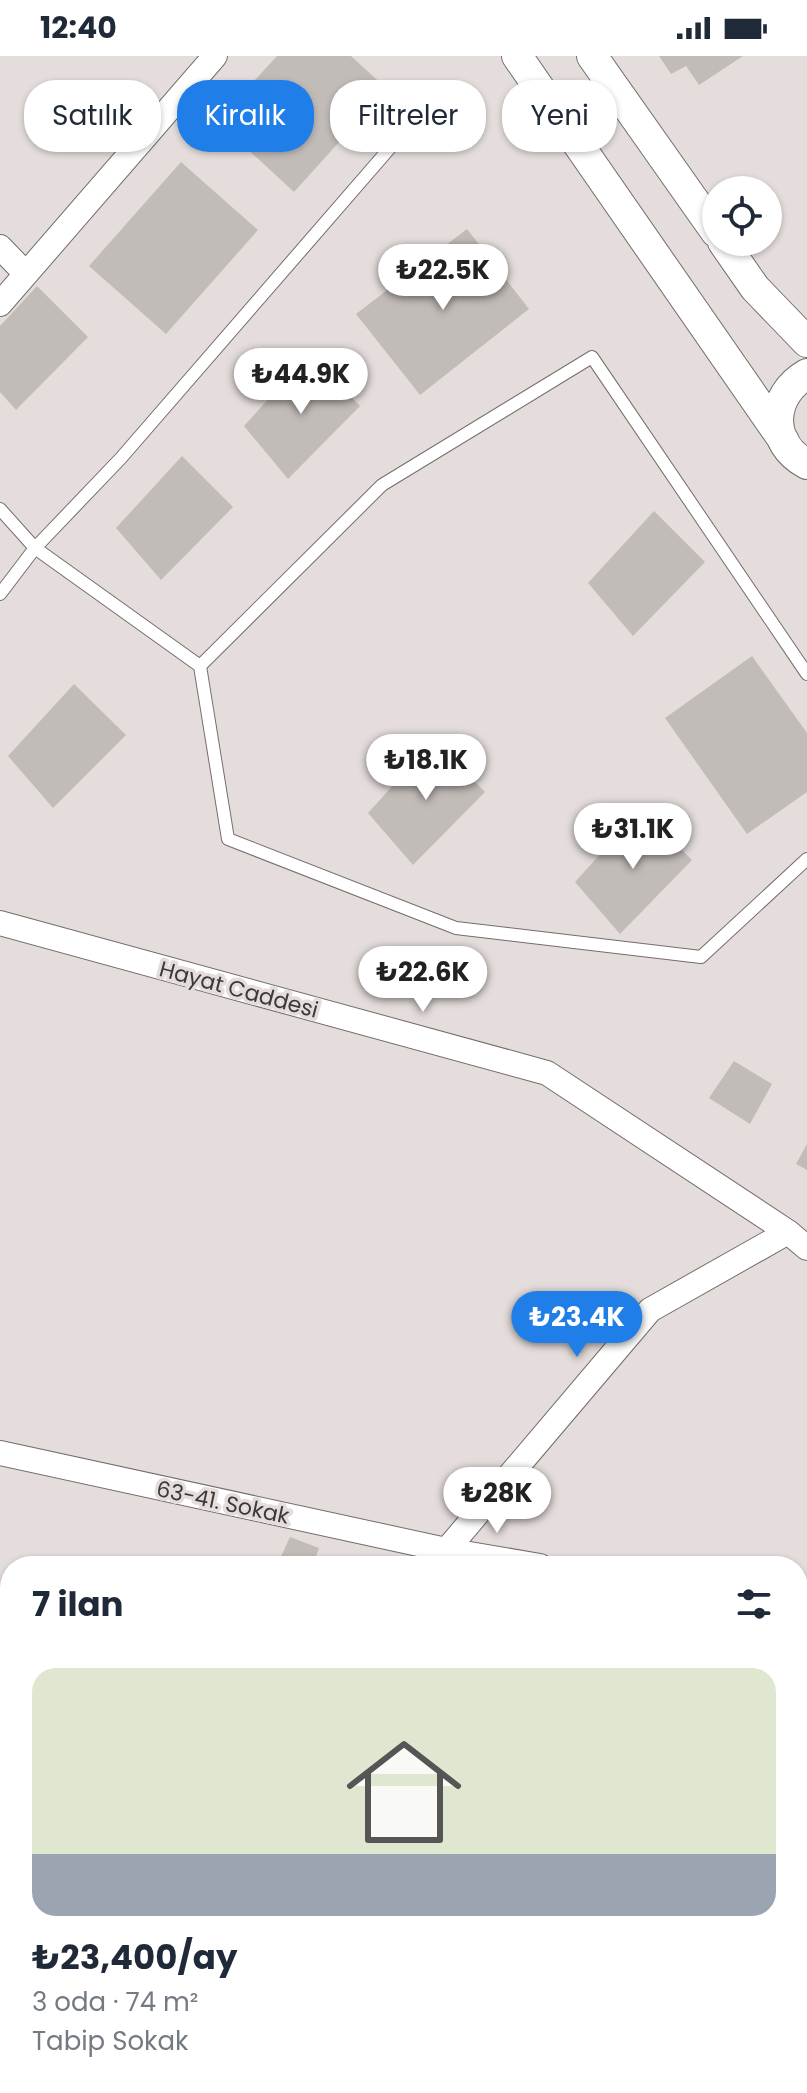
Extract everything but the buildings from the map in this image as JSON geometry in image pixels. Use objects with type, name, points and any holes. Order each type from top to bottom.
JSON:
[{"type":"street","points":[[0,304],[215,56]]},
{"type":"street","points":[[517,56],[797,458]]},
{"type":"street","points":[[592,56],[702,212]]},
{"type":"street","points":[[0,247],[26,274]]},
{"type":"street","points":[[733,256],[755,288],[807,342]]},
{"type":"street","points":[[797,458],[778,415],[787,389],[807,374]]},
{"type":"street","name":"Hayat Caddesi","points":[[0,923],[547,1073],[788,1232],[807,1248]]},
{"type":"street","points":[[442,1556],[650,1310],[788,1232]]},
{"type":"street","name":"63-41. Sokak","points":[[0,1453],[432,1556]]},
{"type":"lane","points":[[0,594],[35,548],[121,458],[386,152]]},
{"type":"lane","points":[[200,666],[382,485],[592,357],[807,674]]},
{"type":"lane","points":[[0,509],[35,548],[200,666],[228,839],[456,928],[701,957],[807,859]]}]
